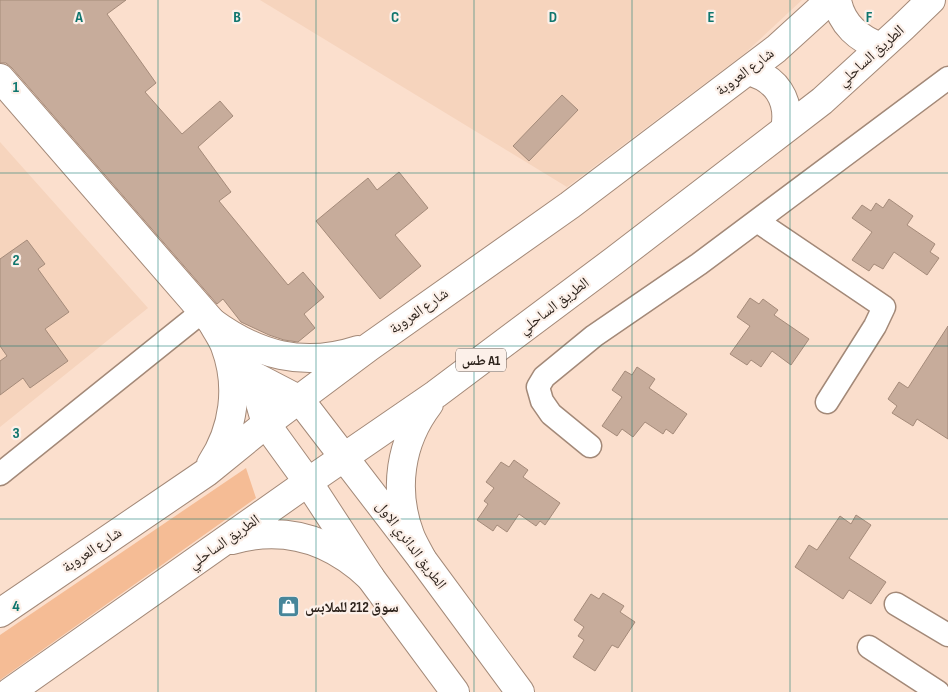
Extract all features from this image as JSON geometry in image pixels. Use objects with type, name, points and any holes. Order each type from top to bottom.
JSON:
[{"type":"main road","name":"شارع العروبة","points":[[0,613],[207,472],[266,424],[369,347],[570,205],[776,49],[830,0]]},
{"type":"main road","points":[[837,0],[842,16],[848,26],[857,35],[882,47]]},
{"type":"main road","name":"الطريق الساحلي","points":[[10,692],[436,394],[615,260],[822,101],[931,0]]},
{"type":"main road","points":[[747,71],[764,77],[778,89],[786,108],[787,119],[784,129]]},
{"type":"main road","points":[[0,78],[208,316],[252,375],[266,424],[308,482],[370,577],[455,692]]},
{"type":"main road","points":[[208,316],[239,340],[275,355],[322,358],[346,354],[369,347]]},
{"type":"main road","points":[[207,472],[221,449],[230,424],[234,398],[232,371],[225,346],[208,316]]},
{"type":"main road","points":[[252,375],[300,400]]},
{"type":"main road","points":[[422,558],[410,536],[403,512],[400,486],[402,461],[409,437],[421,414],[436,394]]},
{"type":"main road","name":"الطريق الدائري الاول","points":[[300,400],[422,558],[520,692]]},
{"type":"main road","points":[[223,543],[242,537],[262,534],[302,537],[321,543],[339,552],[356,563],[370,577]]},
{"type":"street","points":[[590,446],[551,414],[542,401],[538,387],[544,377],[594,336],[699,264],[948,78]]},
{"type":"street","points":[[757,221],[884,307],[875,326],[827,402]]},
{"type":"street","points":[[0,474],[208,316]]},
{"type":"street","points":[[896,604],[948,635]]},
{"type":"street","points":[[869,647],[938,692]]},
{"type":"shaded area","points":[[260,0],[802,0],[744,54],[567,187]]},
{"type":"shaded area","points":[[0,142],[148,308],[0,427]]},
{"type":"shaded area","points":[[246,468],[256,498],[0,680],[0,635]]},
{"type":"building","points":[[0,0],[126,0],[107,14],[156,83],[145,92],[182,134],[220,101],[233,116],[198,147],[231,192],[219,201],[288,285],[303,272],[324,297],[304,314],[315,328],[298,342],[284,340],[241,322],[223,299],[217,304],[12,68],[6,63],[0,63]]},
{"type":"building","points":[[562,95],[578,110],[529,161],[513,146]]},
{"type":"building","points":[[399,172],[428,208],[395,235],[421,266],[380,299],[316,221],[368,178],[377,190]]},
{"type":"building","points":[[889,199],[913,216],[907,225],[935,244],[930,252],[939,258],[927,275],[894,252],[883,269],[874,264],[869,271],[852,260],[872,232],[852,218],[862,205],[871,211],[876,203],[883,208]]},
{"type":"building","points":[[27,240],[45,264],[38,269],[69,312],[45,329],[68,361],[30,388],[23,378],[0,395],[0,361],[7,356],[0,346],[0,259]]},
{"type":"building","points":[[750,298],[759,304],[763,299],[778,310],[774,315],[809,339],[791,365],[772,351],[761,367],[751,360],[747,365],[730,354],[750,326],[737,317]]},
{"type":"building","points":[[948,326],[948,439],[917,419],[913,426],[892,413],[897,406],[888,399],[899,382],[908,388]]},
{"type":"building","points":[[637,367],[655,379],[649,388],[687,414],[673,434],[666,429],[663,434],[645,422],[633,437],[622,429],[617,436],[602,426],[622,397],[612,390],[625,371],[632,375]]},
{"type":"building","points":[[514,460],[528,470],[523,477],[560,503],[545,525],[540,521],[536,526],[519,514],[507,532],[497,525],[493,531],[477,520],[488,504],[484,501],[494,488],[486,482],[501,462],[509,467]]},
{"type":"building","points":[[856,515],[871,525],[849,558],[886,582],[871,604],[849,590],[843,599],[795,567],[809,545],[817,550],[840,516],[851,524]]},
{"type":"building","points":[[603,593],[624,606],[620,612],[635,622],[618,648],[612,645],[595,671],[573,657],[584,640],[578,636],[584,627],[574,620],[591,594],[599,599]]},
{"type":"place","name":"سوق 212 للملابس","points":[[289,607]]}]
